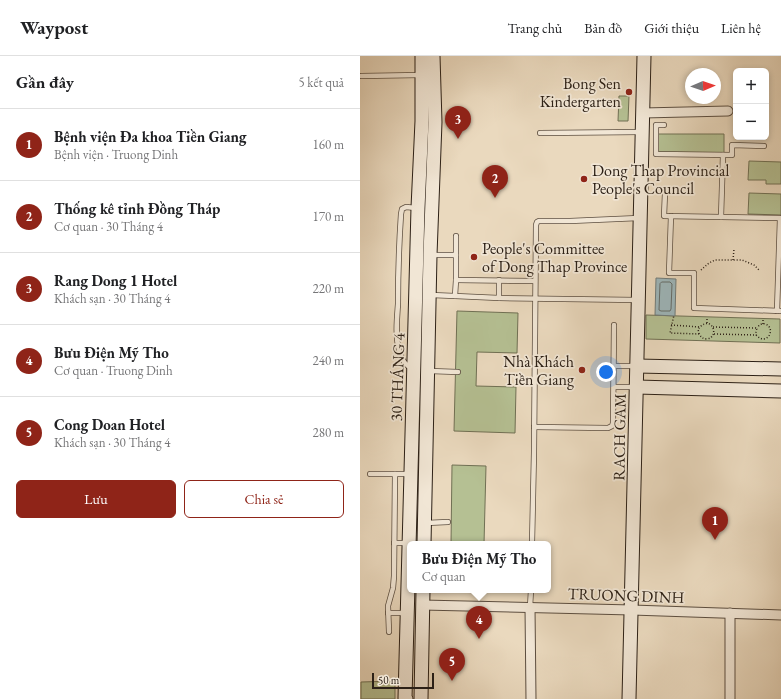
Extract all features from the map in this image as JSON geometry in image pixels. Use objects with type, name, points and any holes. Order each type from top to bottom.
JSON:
[{"type":"main road","name":"30 THÁNG 4","points":[[410,541],[418,208],[422,121],[422,56]]},
{"type":"main road","name":"30 THÁNG 4","points":[[424,541],[430,255],[435,122],[433,56]]},
{"type":"main road","name":"RACH GAM","points":[[629,699],[644,56]]},
{"type":"main road","points":[[422,121],[435,122]]},
{"type":"main road","points":[[418,208],[432,209]]},
{"type":"main road","points":[[637,366],[781,369]]},
{"type":"main road","points":[[637,387],[781,390]]},
{"type":"main road","points":[[412,441],[426,442]]},
{"type":"main road","name":"30 THÁNG 4","points":[[406,699],[408,593]]},
{"type":"main road","points":[[421,699],[423,593]]},
{"type":"main road","points":[[408,609],[422,605]]},
{"type":"street","points":[[643,113],[728,111]]},
{"type":"street","name":"TRUONG DINH","points":[[422,605],[781,615]]},
{"type":"street","points":[[530,607],[531,699]]},
{"type":"street","points":[[730,613],[730,699]]},
{"type":"lane","points":[[361,76],[423,74]]},
{"type":"lane","points":[[664,125],[656,125],[656,154],[732,155],[732,145],[764,146]]},
{"type":"lane","points":[[540,133],[643,132]]},
{"type":"lane","points":[[721,217],[723,155]]},
{"type":"lane","points":[[664,193],[664,216],[671,216],[780,218],[779,311],[694,308],[694,274],[669,273],[671,216]]},
{"type":"lane","points":[[418,208],[406,207],[402,209],[401,214],[397,331],[399,350],[403,362],[414,370],[458,372]]},
{"type":"lane","points":[[532,541],[537,222],[539,220],[570,221],[641,218]]},
{"type":"lane","points":[[455,296],[456,236]]},
{"type":"lane","points":[[417,254],[456,255]]},
{"type":"lane","points":[[456,280],[535,281]]},
{"type":"lane","points":[[499,280],[499,298]]},
{"type":"lane","points":[[430,295],[499,298],[639,300]]},
{"type":"lane","points":[[534,427],[608,428],[612,426],[614,387],[614,325]]},
{"type":"lane","points":[[614,366],[637,366]]},
{"type":"lane","points":[[614,387],[637,387]]},
{"type":"lane","points":[[370,474],[411,474]]},
{"type":"lane","points":[[389,632],[388,606],[394,576],[395,474]]},
{"type":"lane","points":[[410,522],[448,522]]},
{"type":"lane","points":[[394,543],[407,543]]},
{"type":"lane","points":[[530,607],[531,593]]},
{"type":"lane","points":[[388,613],[408,609]]},
{"type":"path","points":[[733,260],[734,249]]},
{"type":"path","points":[[700,270],[715,260],[742,260],[754,265],[760,272]]},
{"type":"path","points":[[674,315],[670,333],[699,334],[705,339],[710,338],[713,334],[713,327]]},
{"type":"path","points":[[707,317],[707,323]]},
{"type":"path","points":[[763,318],[763,324]]},
{"type":"path","points":[[672,325],[700,327],[707,323]]},
{"type":"path","points":[[707,323],[713,327],[757,328],[763,324]]},
{"type":"path","points":[[713,334],[756,335],[762,339],[767,338],[770,334],[770,329],[763,324]]},
{"type":"path","points":[[699,334],[698,329],[700,327]]},
{"type":"path","points":[[756,335],[757,328]]},
{"type":"green space","points":[[619,96],[629,96],[628,121],[618,121]]},
{"type":"green space","points":[[658,134],[724,134],[724,155],[658,154]]},
{"type":"green space","points":[[749,161],[781,162],[781,184],[766,184],[766,180],[748,180]]},
{"type":"green space","points":[[749,193],[781,194],[781,215],[748,214]]},
{"type":"green space","points":[[457,311],[518,313],[517,353],[477,352],[476,386],[516,387],[515,433],[454,431]]},
{"type":"green space","points":[[646,315],[780,319],[780,343],[646,339]]},
{"type":"green space","points":[[452,465],[486,466],[484,541],[451,541]]},
{"type":"green space","points":[[395,681],[395,699],[361,699],[361,682]]},
{"type":"water","points":[[656,278],[676,279],[675,316],[655,315]]},
{"type":"place","name":"Bong Sen Kindergarten","points":[[629,92]]},
{"type":"place","name":"Rang Dong 1 Hotel","points":[[458,139]]},
{"type":"place","name":"Dong Thap Provincial People's Council","points":[[584,179]]},
{"type":"place","name":"Thống kê tỉnh Đồng Tháp","points":[[495,198]]},
{"type":"place","name":"People's Committee of Dong Thap Province","points":[[474,257]]},
{"type":"place","name":"Nhà Khách Tiền Giang","points":[[582,370]]},
{"type":"place","name":"Bệnh viện Đa khoa Tiền Giang","points":[[715,540]]},
{"type":"place","name":"Bưu Điện Mỹ Tho","points":[[479,639]]},
{"type":"place","name":"Cong Doan Hotel","points":[[452,681]]}]
